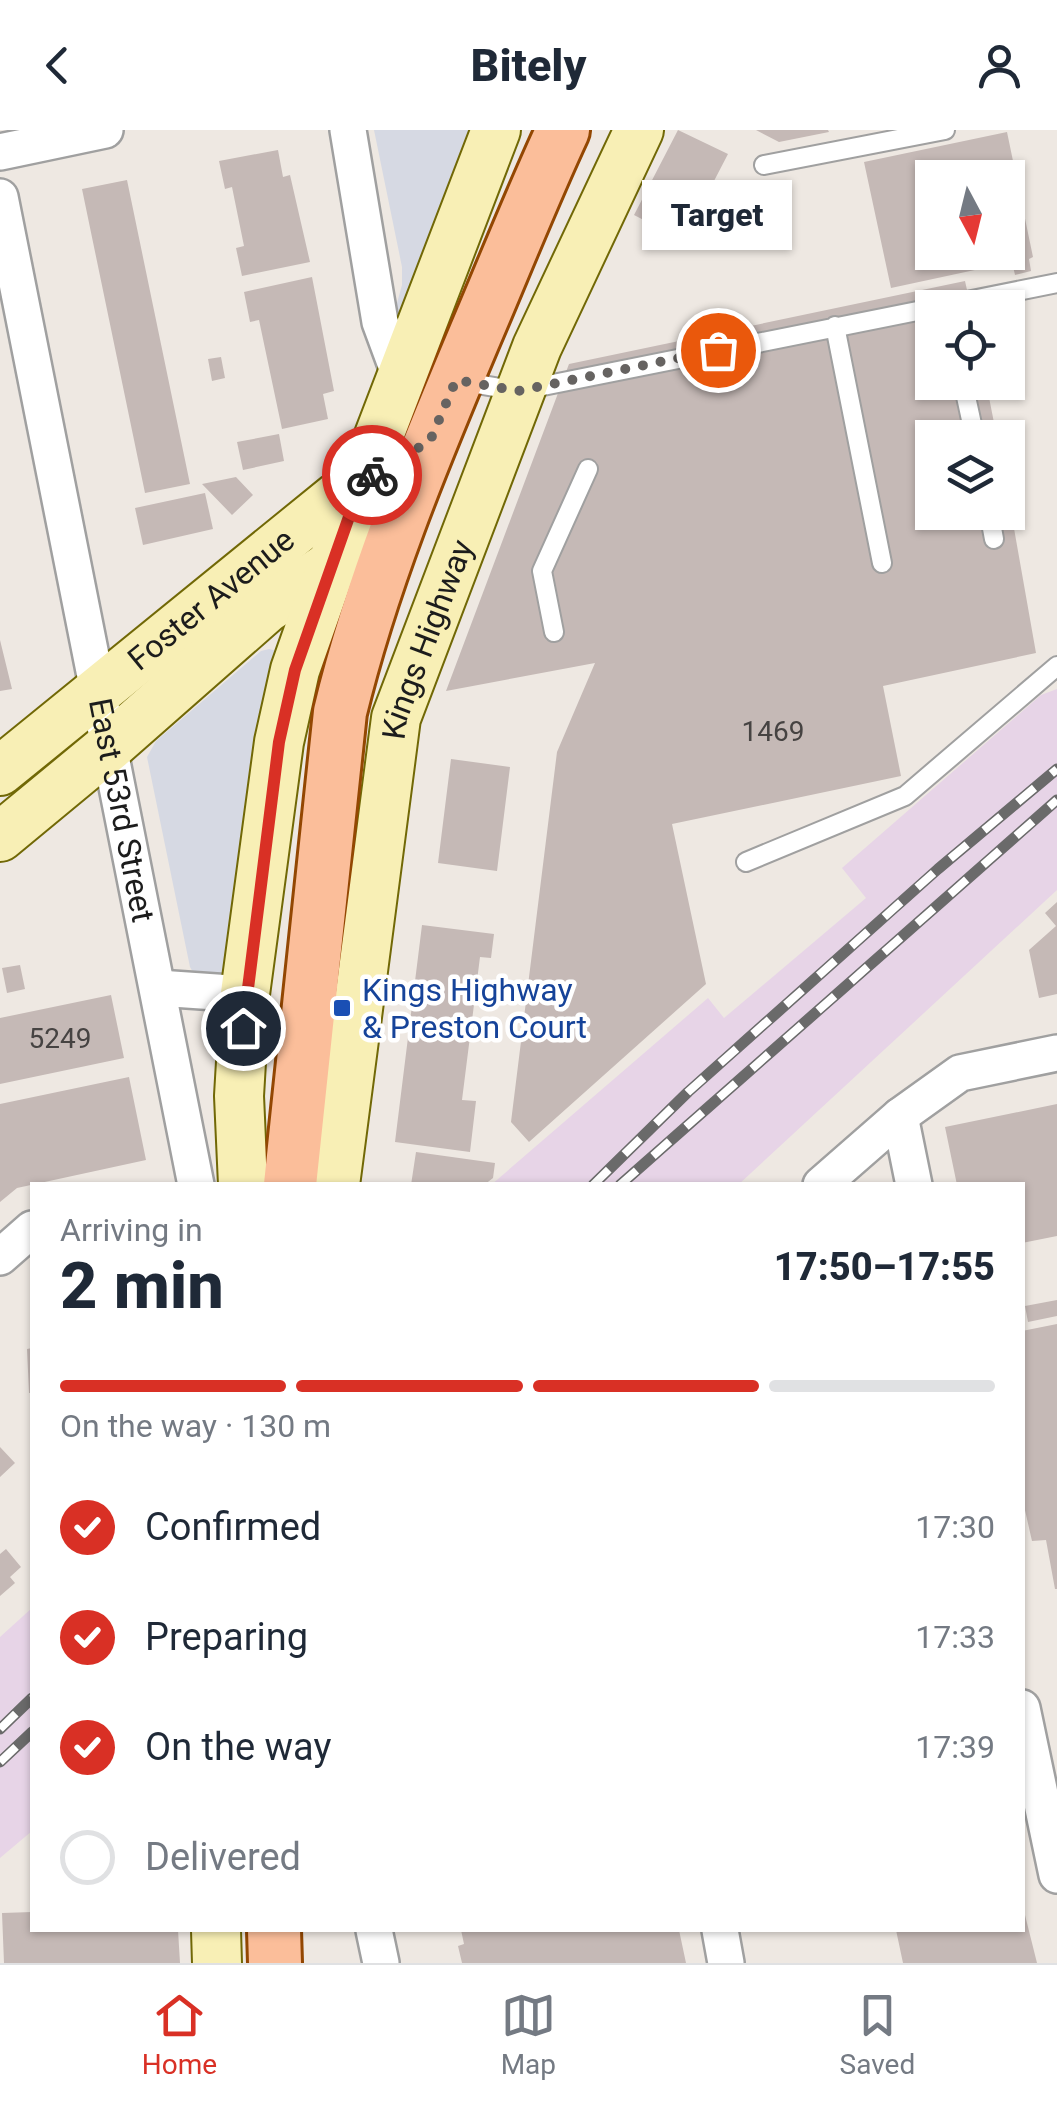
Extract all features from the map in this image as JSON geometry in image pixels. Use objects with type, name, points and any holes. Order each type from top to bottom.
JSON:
[{"type":"main road","name":"Kings Highway","points":[[290,1182],[340,712],[352,659],[430,441],[563,130]]},
{"type":"main road","points":[[274,1932],[276,1963]]},
{"type":"street","points":[[0,152],[104,130]]},
{"type":"street","points":[[348,130],[380,322],[401,381],[430,441]]},
{"type":"street","points":[[243,1182],[239,1096],[246,994],[279,742],[295,670],[362,480],[496,130]]},
{"type":"street","name":"Kings Highway","points":[[335,1182],[396,718],[518,391],[639,130]]},
{"type":"street","name":"East 53rd Street","points":[[0,198],[195,1182]]},
{"type":"street","name":"Foster Avenue","points":[[0,772],[337,497],[430,441]]},
{"type":"street","name":"Foster Avenue","points":[[0,838],[267,608],[333,563],[395,532]]},
{"type":"street","points":[[158,988],[246,994]]},
{"type":"street","points":[[824,1182],[900,1116],[960,1073],[1057,1053]]},
{"type":"street","points":[[900,1116],[913,1182]]},
{"type":"street","points":[[0,1257],[30,1231]]},
{"type":"street","points":[[1025,1722],[1057,1875]]},
{"type":"street","points":[[216,1932],[217,1963]]},
{"type":"street","points":[[374,1932],[381,1963]]},
{"type":"street","points":[[720,1932],[726,1963]]},
{"type":"lane","points":[[764,165],[945,130]]},
{"type":"lane","points":[[456,380],[518,391],[1057,283]]},
{"type":"lane","points":[[835,326],[882,563]]},
{"type":"lane","points":[[554,632],[542,571],[588,469]]},
{"type":"lane","points":[[992,530],[994,539]]},
{"type":"lane","points":[[746,862],[905,796],[1057,666]]},
{"type":"shaded area","points":[[374,130],[484,130],[410,321],[392,321],[402,285],[402,267]]},
{"type":"shaded area","points":[[261,651],[277,651],[224,977],[194,974],[147,757],[156,741]]},
{"type":"shaded area","points":[[1057,689],[1057,890],[741,1182],[494,1182],[708,998],[724,1018],[866,898],[842,868],[1041,695]]},
{"type":"shaded area","points":[[30,1610],[30,1833],[0,1858],[0,1637]]},
{"type":"building","points":[[678,130],[728,154],[688,231],[666,219],[661,229],[634,215]]},
{"type":"building","points":[[756,130],[828,130],[829,132],[779,142]]},
{"type":"building","points":[[1007,132],[1013,160],[915,160],[915,270],[975,270],[891,288],[864,162]]},
{"type":"building","points":[[278,150],[283,177],[290,175],[310,262],[242,276],[236,248],[244,246],[232,187],[225,189],[219,161]]},
{"type":"building","points":[[127,180],[190,484],[145,493],[82,189]]},
{"type":"building","points":[[1025,219],[1033,257],[1029,259],[1031,271],[1015,275],[1014,270],[1025,270]]},
{"type":"building","points":[[312,277],[334,391],[323,394],[328,419],[282,429],[259,320],[250,322],[244,292]]},
{"type":"building","points":[[965,281],[967,290],[922,290]]},
{"type":"building","points":[[915,291],[915,400],[990,400],[993,420],[915,420],[915,530],[1014,530],[1036,653],[883,686],[901,776],[672,824],[706,984],[529,1142],[511,1122],[557,752],[595,663],[446,691],[569,364]]},
{"type":"building","points":[[221,357],[225,378],[212,381],[208,359]]},
{"type":"building","points":[[279,434],[284,461],[243,470],[237,442]]},
{"type":"building","points":[[236,477],[253,495],[232,515],[202,484]]},
{"type":"building","points":[[205,493],[213,529],[143,545],[135,508]]},
{"type":"building","points":[[0,640],[12,689],[0,691]]},
{"type":"building","points":[[451,759],[510,767],[497,871],[438,863]]},
{"type":"building","points":[[1057,902],[1057,994],[1039,998],[1029,950],[1056,926],[1045,913]]},
{"type":"building","points":[[422,925],[494,934],[491,958],[480,957],[462,1100],[476,1101],[470,1152],[395,1142]]},
{"type":"building","points":[[20,965],[25,989],[7,993],[2,968]]},
{"type":"building","points":[[111,995],[124,1058],[0,1084],[0,1018]]},
{"type":"building","points":[[129,1077],[146,1160],[30,1182],[0,1202],[0,1104]]},
{"type":"building","points":[[1057,1104],[1057,1236],[1025,1242],[1025,1182],[956,1182],[945,1127]]},
{"type":"building","points":[[416,1152],[495,1163],[493,1178],[488,1182],[411,1182]]},
{"type":"building","points":[[1057,1300],[1057,1316],[1028,1322],[1025,1306]]},
{"type":"building","points":[[1057,1324],[1057,1589],[1046,1540],[1032,1541],[1025,1510],[1025,1330]]},
{"type":"building","points":[[30,1348],[30,1393],[29,1393]]},
{"type":"building","points":[[0,1447],[15,1463],[0,1477]]},
{"type":"building","points":[[6,1549],[21,1567],[10,1577],[15,1583],[0,1596],[0,1554]]},
{"type":"building","points":[[30,1912],[30,1932],[178,1932],[180,1963],[4,1963],[2,1913]]},
{"type":"building","points":[[1025,1915],[1037,1963],[903,1963],[896,1932],[1025,1932]]},
{"type":"building","points":[[461,1932],[679,1932],[686,1963],[462,1963],[458,1946],[464,1944]]},
{"type":"railway","points":[[596,1182],[688,1092],[938,869],[1057,769]]},
{"type":"railway","points":[[623,1182],[1057,800]]},
{"type":"railway","points":[[0,1729],[30,1700]]},
{"type":"railway","points":[[0,1762],[30,1734]]},
{"type":"way so far","points":[[372,475],[430,441],[456,380],[518,391],[718,350]]},
{"type":"place","name":"Target","points":[[718,350]]},
{"type":"place","name":"Kings Highway & Preston Court","points":[[342,1008]]},
{"type":"route","points":[[243,1028],[279,742],[295,670],[362,480],[372,475]]}]
